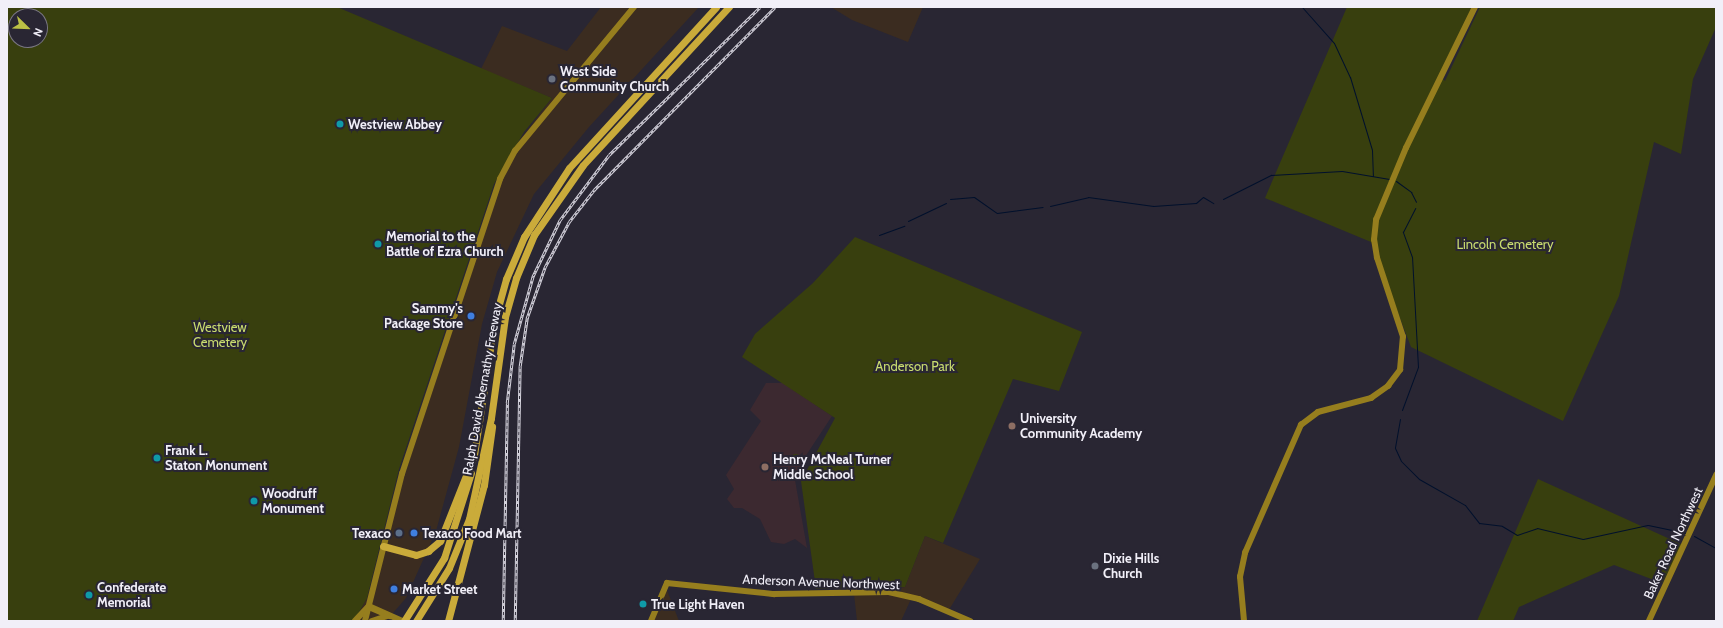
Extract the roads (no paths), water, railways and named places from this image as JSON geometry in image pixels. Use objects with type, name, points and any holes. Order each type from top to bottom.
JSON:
[{"type":"highway","points":[[383,546],[409,555],[425,553],[438,544],[474,455],[494,322],[506,279],[524,237],[569,168],[716,7]]},
{"type":"highway","name":"Ralph David Abernathy Freeway","points":[[418,618],[442,581],[464,533],[490,418],[508,304],[523,260],[540,224],[583,165],[729,7]]},
{"type":"highway","points":[[448,621],[488,467],[493,434],[490,418]]},
{"type":"highway","name":"Ralph David Abernathy Freeway","points":[[403,621],[433,579],[452,539],[474,455]]},
{"type":"main road","points":[[365,621],[402,474],[501,176],[515,151],[634,7]]},
{"type":"main road","points":[[1244,621],[1240,577],[1245,553],[1301,425],[1318,412],[1371,398],[1388,386],[1400,370],[1404,338],[1377,258],[1374,240],[1376,220],[1406,148],[1475,7]]},
{"type":"main road","name":"Baker Road Northwest","points":[[1649,621],[1716,475]]},
{"type":"main road","name":"Anderson Avenue Northwest","points":[[651,621],[666,583],[774,594],[889,592],[919,599],[970,621]]},
{"type":"main road","points":[[369,606],[387,616],[396,618]]},
{"type":"main road","points":[[369,606],[403,621]]},
{"type":"main road","points":[[355,621],[369,606]]},
{"type":"main road","points":[[374,620],[387,616]]},
{"type":"waterway","points":[[1302,7],[1334,43],[1350,77],[1372,150],[1373,176]]},
{"type":"waterway","points":[[1223,199],[1271,175],[1342,171],[1389,179]]},
{"type":"waterway","points":[[1396,181],[1411,192],[1416,202]]},
{"type":"waterway","points":[[950,199],[974,197],[997,213],[1043,207]]},
{"type":"waterway","points":[[1050,206],[1088,197],[1153,206],[1196,203],[1203,197],[1213,203]]},
{"type":"waterway","points":[[908,221],[946,203]]},
{"type":"waterway","points":[[1402,410],[1418,367],[1412,257],[1403,232],[1415,208]]},
{"type":"waterway","points":[[879,235],[904,226]]},
{"type":"waterway","points":[[1400,419],[1395,448],[1401,461],[1419,479],[1465,505],[1479,523],[1502,526],[1517,535],[1537,528],[1583,539],[1648,525],[1686,533]]},
{"type":"waterway","points":[[1694,536],[1716,548]]},
{"type":"railway","points":[[503,621],[507,403],[514,344],[533,276],[560,220],[609,155],[760,7]]},
{"type":"railway","points":[[515,621],[520,366],[527,318],[545,267],[569,222],[594,190],[775,7]]},
{"type":"place","name":"West Side Community Church","points":[[552,79]]},
{"type":"place","name":"Westview Abbey","points":[[340,124]]},
{"type":"place","name":"Memorial to the Battle of Ezra Church","points":[[378,244]]},
{"type":"place","name":"Sammy's Package Store","points":[[471,316]]},
{"type":"place","name":"University Community Academy","points":[[1012,426]]},
{"type":"place","name":"Frank L. Staton Monument","points":[[157,458]]},
{"type":"place","name":"Henry McNeal Turner Middle School","points":[[765,467]]},
{"type":"place","name":"Woodruff Monument","points":[[254,501]]},
{"type":"place","name":"Texaco","points":[[399,533]]},
{"type":"place","name":"Texaco Food Mart","points":[[414,533]]},
{"type":"place","name":"Dixie Hills Church","points":[[1095,566]]},
{"type":"place","name":"Market Street","points":[[394,589]]},
{"type":"place","name":"Confederate Memorial","points":[[89,595]]},
{"type":"place","name":"True Light Haven","points":[[643,604]]},
{"type":"park label","name":"Lincoln Cemetery","points":[[1505,244]]},
{"type":"park label","name":"Westview Cemetery","points":[[220,336]]},
{"type":"park label","name":"Anderson Park","points":[[915,366]]}]
